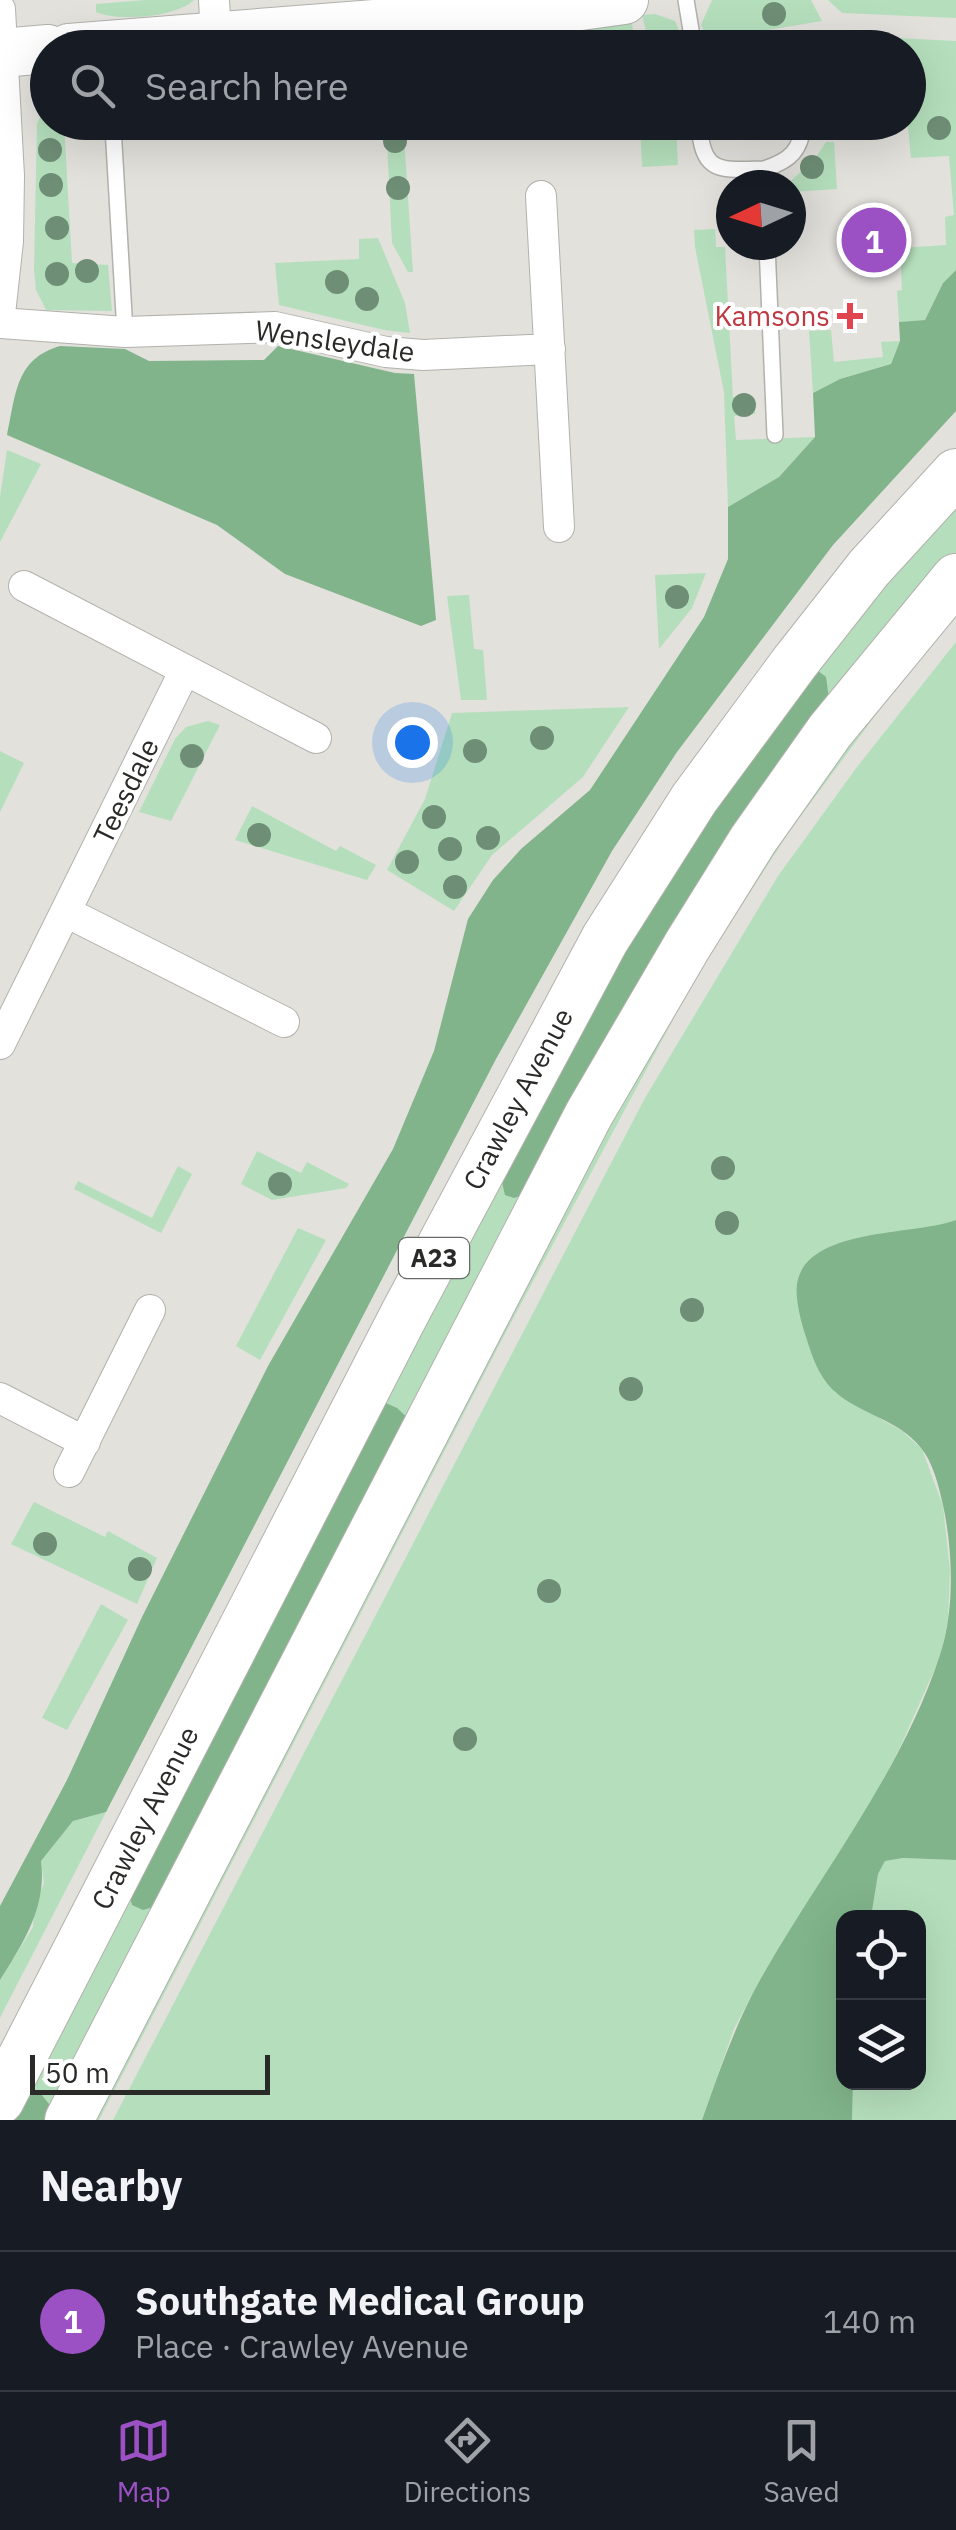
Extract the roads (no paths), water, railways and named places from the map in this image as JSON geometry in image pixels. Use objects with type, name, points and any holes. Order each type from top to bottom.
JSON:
[{"type":"main road","points":[[157,30],[215,18],[382,29],[552,5],[624,0]]},
{"type":"main road","name":"Crawley Avenue","points":[[0,2100],[405,1313],[605,938],[694,798],[794,662],[869,568],[956,473]]},
{"type":"main road","name":"A23","points":[[69,2120],[405,1466],[609,1080],[686,946],[753,840],[830,730],[956,578]]},
{"type":"street","points":[[0,314],[8,241],[13,41]]},
{"type":"street","points":[[541,196],[558,527]]},
{"type":"street","name":"Wensleydale","points":[[0,323],[125,332],[275,328],[386,352],[423,354],[550,350]]},
{"type":"street","points":[[24,586],[316,738]]},
{"type":"street","name":"Teesdale","points":[[0,1044],[186,670]]},
{"type":"street","points":[[68,913],[284,1022]]},
{"type":"street","points":[[68,1472],[150,1310]]},
{"type":"street","points":[[0,1398],[85,1442]]},
{"type":"lane","points":[[686,0],[691,30]]},
{"type":"lane","points":[[113,140],[125,332]]},
{"type":"lane","points":[[700,140],[701,149],[711,164],[728,170]]},
{"type":"lane","points":[[774,170],[796,152],[801,140]]},
{"type":"lane","points":[[768,260],[776,435]]},
{"type":"place","name":"Southgate Medical Group","points":[[874,240]]},
{"type":"place","name":"Kamsons","points":[[850,316]]}]
